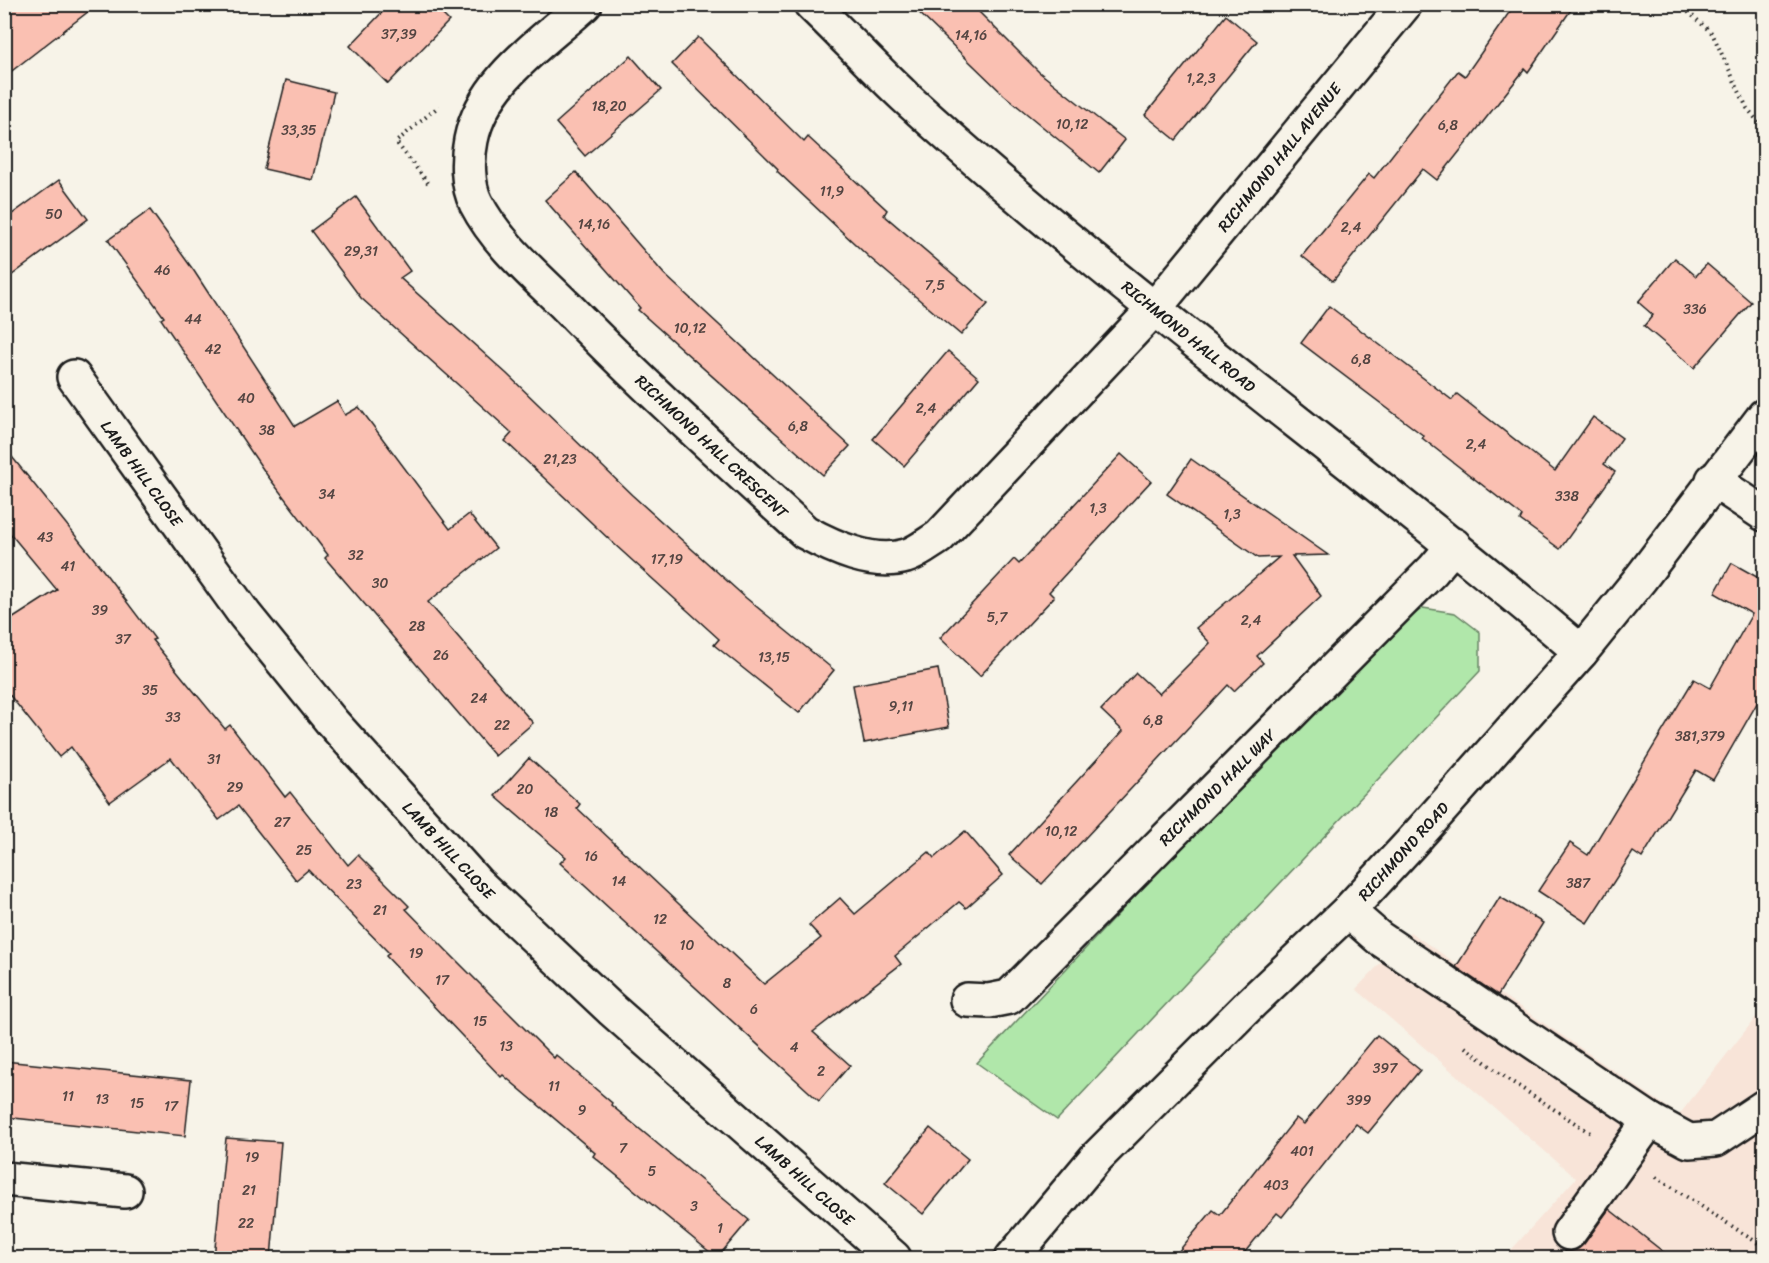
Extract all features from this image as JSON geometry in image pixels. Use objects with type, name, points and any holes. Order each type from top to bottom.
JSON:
[{"type":"street","name":"RICHMOND HALL CRESCENT","points":[[585,4],[502,79],[481,106],[470,141],[469,176],[476,202],[507,247],[632,374],[805,532],[835,548],[868,557],[905,556],[939,537],[1154,309]]},
{"type":"street","name":"RICHMOND HALL ROAD","points":[[811,4],[904,96],[1037,213],[1154,309],[1454,545],[1581,652]]},
{"type":"street","name":"RICHMOND HALL AVENUE","points":[[1154,309],[1405,4]]},
{"type":"street","name":"LAMB HILL CLOSE","points":[[74,377],[245,615],[332,722],[476,882],[611,1009],[894,1258]]},
{"type":"street","name":"RICHMOND ROAD","points":[[1012,1258],[1095,1160],[1251,1002],[1348,911],[1581,652],[1641,578],[1713,480],[1764,416]]},
{"type":"street","points":[[1713,480],[1764,514]]},
{"type":"street","name":"RICHMOND HALL WAY","points":[[967,1000],[989,1001],[1009,997],[1433,570],[1454,545]]},
{"type":"street","points":[[1348,911],[1378,938],[1650,1120],[1689,1141],[1716,1139],[1764,1107]]},
{"type":"street","points":[[1569,1233],[1650,1120]]},
{"type":"street","points":[[4,1179],[125,1191]]},
{"type":"path","points":[[1679,4],[1712,33],[1747,108],[1764,129]]},
{"type":"path","points":[[435,192],[396,142],[441,104]]},
{"type":"shaded area","points":[[1410,932],[1679,1115],[1764,1007],[1764,1258],[1504,1258],[1576,1178],[1356,989]]},
{"type":"green space","points":[[1423,608],[1455,613],[1480,632],[1480,671],[1057,1120],[977,1063],[1351,668],[1399,625]]},
{"type":"building","points":[[17,4],[98,4],[4,77],[4,14]]},
{"type":"building","points":[[390,4],[432,4],[449,21],[388,84],[350,46]]},
{"type":"building","points":[[910,4],[971,4],[1039,72],[1125,140],[1099,173],[1004,95]]},
{"type":"building","points":[[1515,4],[1575,4],[1528,72],[1525,69],[1437,180],[1423,169],[1333,281],[1302,256],[1369,174],[1374,178],[1458,71],[1465,76]]},
{"type":"building","points":[[1226,15],[1257,41],[1176,140],[1145,115]]},
{"type":"building","points":[[698,37],[804,142],[808,137],[887,210],[884,215],[988,304],[961,335],[870,258],[777,171],[778,169],[672,64]]},
{"type":"building","points":[[631,56],[661,90],[585,156],[556,123]]},
{"type":"building","points":[[286,80],[334,92],[313,180],[264,169]]},
{"type":"building","points":[[576,172],[664,274],[850,446],[823,475],[638,310],[640,308],[545,200]]},
{"type":"building","points":[[59,180],[88,219],[4,281],[4,220]]},
{"type":"building","points":[[356,197],[410,271],[400,278],[507,374],[632,495],[746,598],[834,670],[799,713],[714,645],[719,639],[505,441],[512,433],[361,298],[311,231]]},
{"type":"building","points":[[150,210],[194,271],[295,426],[337,401],[345,415],[359,407],[450,529],[469,514],[496,548],[428,602],[533,723],[495,756],[325,558],[328,555],[267,475],[161,319],[164,317],[108,240]]},
{"type":"building","points":[[1675,258],[1696,276],[1707,264],[1751,302],[1694,368],[1644,326],[1653,315],[1638,302]]},
{"type":"building","points":[[1329,306],[1452,400],[1457,394],[1555,471],[1593,417],[1622,438],[1604,464],[1615,472],[1560,549],[1520,520],[1522,516],[1422,438],[1424,436],[1301,343]]},
{"type":"building","points":[[948,351],[979,378],[904,466],[873,439]]},
{"type":"building","points":[[4,447],[99,565],[155,639],[152,640],[187,683],[225,729],[230,725],[285,797],[290,792],[348,865],[358,855],[409,906],[406,909],[554,1058],[556,1055],[612,1103],[611,1105],[749,1220],[717,1258],[593,1156],[595,1153],[503,1075],[501,1077],[386,956],[389,953],[308,870],[296,880],[238,806],[219,820],[171,758],[110,802],[71,747],[59,757],[4,688],[4,624],[57,590],[4,526]]},
{"type":"building","points":[[1121,454],[1151,481],[1049,592],[1054,597],[980,676],[940,638],[1014,559],[1019,564]]},
{"type":"building","points":[[1191,459],[1328,555],[1292,556],[1321,596],[1257,656],[1263,663],[1234,691],[1228,685],[1042,884],[1009,855],[1123,731],[1101,710],[1136,673],[1159,694],[1210,643],[1196,628],[1279,557],[1258,558],[1167,494]]},
{"type":"building","points":[[1732,563],[1764,581],[1764,691],[1713,780],[1696,770],[1642,858],[1633,852],[1587,923],[1538,891],[1570,843],[1588,855],[1694,679],[1710,688],[1752,614],[1715,593]]},
{"type":"building","points":[[938,669],[949,727],[864,743],[853,685]]},
{"type":"building","points":[[529,758],[580,804],[577,808],[764,984],[821,938],[809,925],[840,898],[855,914],[929,852],[934,858],[965,831],[1003,875],[966,908],[959,902],[895,956],[901,964],[813,1032],[850,1065],[819,1101],[560,863],[566,857],[495,796]]},
{"type":"building","points":[[1500,897],[1543,923],[1498,995],[1456,967]]},
{"type":"building","points":[[1377,1035],[1420,1070],[1368,1133],[1356,1124],[1282,1217],[1277,1213],[1240,1258],[1173,1258],[1213,1210],[1220,1215],[1296,1118],[1304,1124]]},
{"type":"building","points":[[4,1061],[191,1080],[185,1136],[4,1117]]},
{"type":"building","points":[[930,1128],[968,1159],[923,1214],[885,1183]]},
{"type":"building","points":[[226,1138],[281,1142],[271,1258],[214,1258]]},
{"type":"building","points":[[1609,1209],[1671,1258],[1560,1258],[1566,1251],[1576,1250],[1584,1244]]}]
